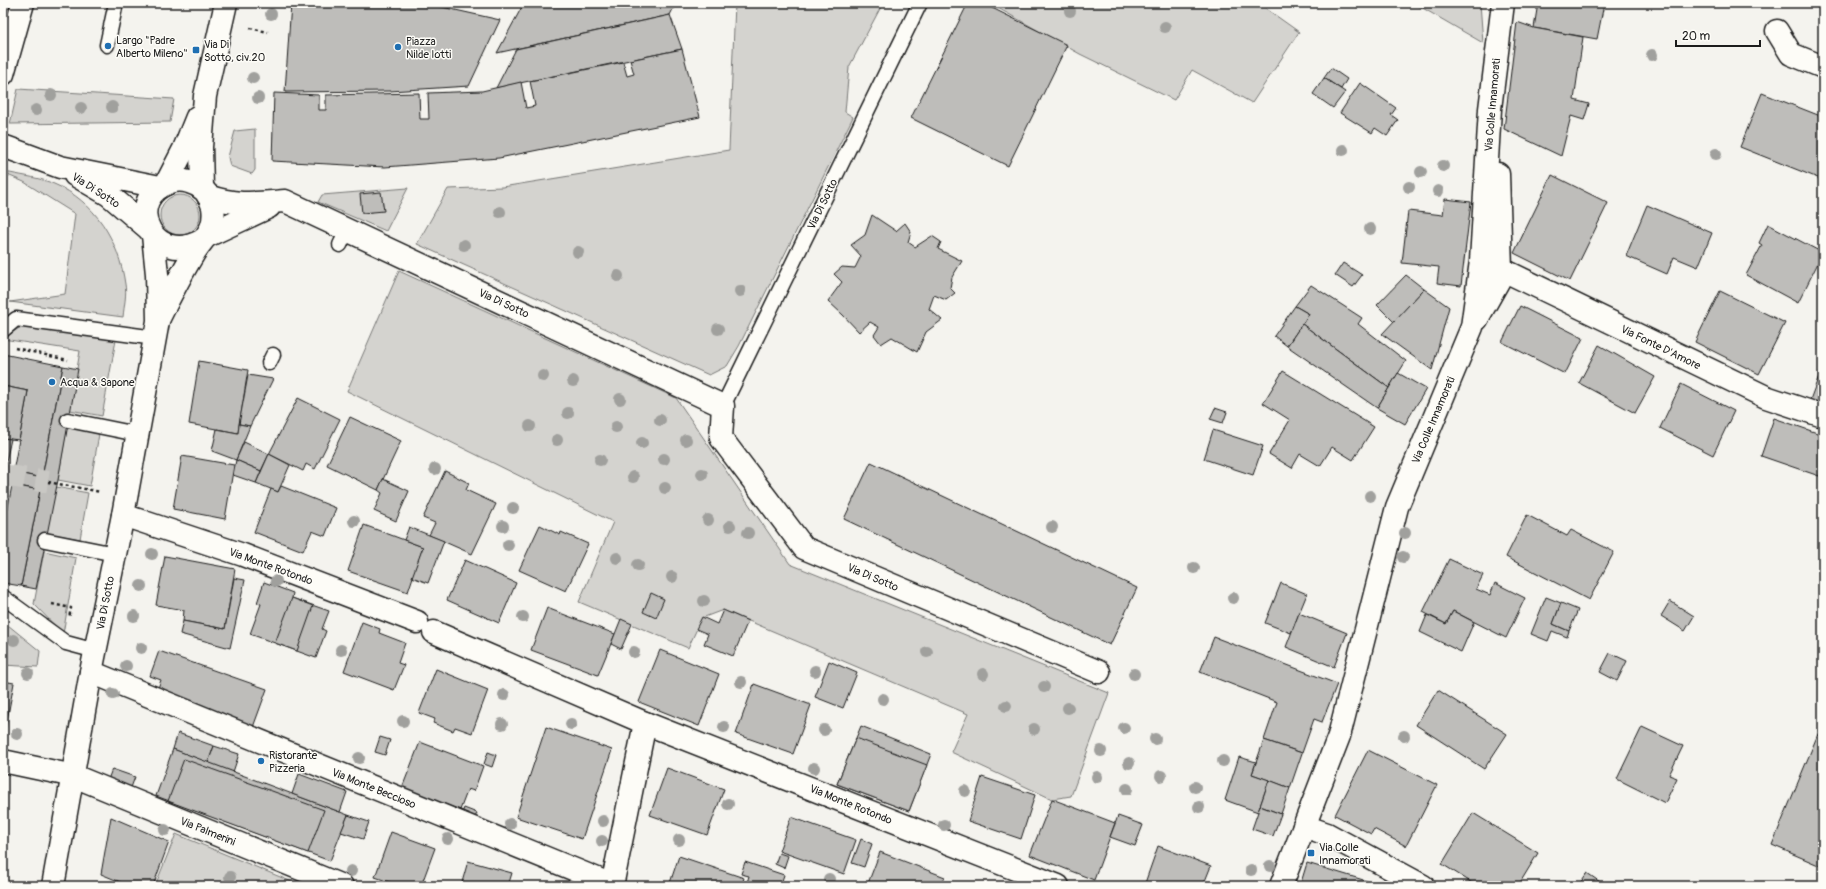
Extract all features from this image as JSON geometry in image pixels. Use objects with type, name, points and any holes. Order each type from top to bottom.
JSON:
[{"type":"street","points":[[3,74],[23,3]]},
{"type":"street","points":[[226,3],[205,96],[184,149],[163,185],[148,202],[146,220],[151,232],[161,243],[170,247],[181,248],[191,246],[246,217],[285,201]]},
{"type":"street","name":"Via Colle Innamorati","points":[[1281,886],[1338,736],[1397,507],[1472,327],[1480,261],[1488,166],[1490,109],[1503,3]]},
{"type":"street","points":[[1776,30],[1791,54],[1823,67]]},
{"type":"street","points":[[204,238],[211,228],[214,212],[205,192],[201,161],[205,96]]},
{"type":"street","name":"Via Di Sotto","points":[[3,146],[60,167],[110,195],[151,232],[157,274],[156,329],[123,515],[91,672],[74,776],[53,886]]},
{"type":"street","points":[[1472,327],[1499,280],[1502,269],[1499,175],[1488,166]]},
{"type":"street","name":"Via Di Sotto","points":[[60,167],[163,185]]},
{"type":"street","points":[[163,185],[175,181],[184,181],[205,192]]},
{"type":"street","name":"Via Di Sotto","points":[[205,192],[224,202],[246,204],[285,201],[344,237],[723,406],[721,438],[804,548],[1099,672]]},
{"type":"street","name":"Via Di Sotto","points":[[156,329],[184,268],[204,238]]},
{"type":"street","name":"Via Fonte D'Amore","points":[[1502,269],[1766,397],[1823,416]]},
{"type":"street","name":"Via Monte Rotondo","points":[[123,515],[243,555],[425,627],[645,723],[1058,886]]},
{"type":"street","name":"Via Monte Beccioso","points":[[91,672],[612,885]]},
{"type":"street","points":[[612,885],[645,723]]},
{"type":"street","name":"Via Palmerini","points":[[3,761],[52,770],[74,776],[342,886]]},
{"type":"street","points":[[1304,826],[1327,834],[1423,886]]},
{"type":"lane","points":[[107,45],[116,3]]},
{"type":"lane","name":"Via Di Sotto","points":[[723,406],[920,3]]},
{"type":"lane","points":[[3,330],[16,320],[156,329]]},
{"type":"lane","points":[[68,420],[137,434]]},
{"type":"lane","points":[[45,540],[115,554]]},
{"type":"lane","points":[[3,597],[66,643],[96,651]]},
{"type":"path","points":[[250,28],[268,32]]},
{"type":"path","points":[[13,348],[68,360]]},
{"type":"path","points":[[48,482],[101,492]]},
{"type":"shaded area","points":[[735,3],[883,3],[849,67],[845,112],[853,117],[739,346],[727,366],[709,375],[417,244],[448,189],[502,187],[729,150]]},
{"type":"shaded area","points":[[989,3],[1258,3],[1299,32],[1252,103],[1192,70],[1174,100],[1080,54]]},
{"type":"shaded area","points":[[1414,3],[1480,3],[1483,43]]},
{"type":"shaded area","points":[[18,89],[174,99],[170,122],[10,124]]},
{"type":"shaded area","points":[[255,129],[255,170],[252,174],[230,166],[228,157],[235,131]]},
{"type":"shaded area","points":[[3,173],[44,180],[69,191],[82,201],[103,224],[111,238],[122,268],[126,292],[123,317],[10,302],[65,294],[75,214],[24,182]]},
{"type":"shaded area","points":[[408,188],[386,231],[318,202],[322,195]]},
{"type":"shaded area","points":[[184,195],[191,198],[197,204],[200,215],[199,223],[191,232],[184,235],[176,235],[169,232],[161,223],[160,211],[163,204],[172,196]]},
{"type":"shaded area","points":[[399,271],[676,398],[790,564],[1109,693],[1071,796],[1052,799],[951,752],[968,714],[723,610],[702,618],[688,648],[579,602],[613,522],[347,391]]},
{"type":"shaded area","points":[[22,326],[116,340],[102,416],[70,410],[80,351],[3,339]]},
{"type":"shaded area","points":[[67,427],[99,434],[90,486],[58,480]]},
{"type":"shaded area","points":[[56,487],[88,493],[80,539],[46,533]]},
{"type":"shaded area","points":[[44,551],[76,558],[63,634],[34,604]]},
{"type":"shaded area","points":[[3,621],[40,651],[38,667],[3,665]]},
{"type":"shaded area","points":[[176,834],[302,886],[155,886]]},
{"type":"building","name":"Piazza Nilde Iotti","points":[[291,3],[424,3],[500,20],[469,86],[390,91],[285,92]]},
{"type":"building","points":[[524,3],[666,3],[674,7],[670,15],[497,53]]},
{"type":"building","points":[[968,3],[982,3],[1067,45],[1008,166],[911,118]]},
{"type":"building","points":[[1538,3],[1604,4],[1597,39],[1534,28]]},
{"type":"building","points":[[670,15],[682,49],[496,88],[516,49]]},
{"type":"building","points":[[1517,22],[1534,28],[1583,37],[1574,100],[1589,104],[1584,120],[1571,116],[1561,156],[1504,129]]},
{"type":"building","points":[[682,49],[700,117],[499,158],[385,167],[272,161],[274,93],[319,95],[319,110],[326,110],[326,95],[419,93],[420,119],[429,119],[428,93],[482,91],[521,82],[526,108],[535,106],[530,81],[623,62],[627,76],[634,74],[630,60]]},
{"type":"building","points":[[1331,68],[1347,79],[1341,89],[1324,78]]},
{"type":"building","points":[[1324,78],[1345,92],[1333,108],[1313,94]]},
{"type":"building","points":[[1360,83],[1396,108],[1391,115],[1398,120],[1387,136],[1375,128],[1372,133],[1340,113]]},
{"type":"building","points":[[1762,93],[1823,117],[1823,180],[1740,147]]},
{"type":"building","points":[[1552,175],[1608,203],[1570,281],[1514,253]]},
{"type":"building","points":[[381,192],[384,211],[362,213],[360,194]]},
{"type":"building","points":[[1445,199],[1471,202],[1461,286],[1437,283],[1439,267],[1402,263],[1408,211],[1443,215]]},
{"type":"building","points":[[1647,205],[1712,233],[1698,267],[1674,257],[1667,274],[1626,256]]},
{"type":"building","points":[[872,215],[896,231],[905,223],[911,232],[908,242],[915,247],[932,236],[941,242],[938,249],[962,261],[952,277],[950,288],[955,293],[946,300],[934,295],[929,309],[942,320],[926,332],[917,352],[892,337],[881,344],[874,335],[879,327],[870,322],[859,332],[828,301],[842,282],[834,274],[842,267],[855,268],[861,256],[851,245],[865,235]]},
{"type":"building","points":[[1768,224],[1823,253],[1798,303],[1746,275],[1762,245],[1759,243]]},
{"type":"building","points":[[1343,263],[1362,275],[1353,287],[1335,275]]},
{"type":"building","points":[[1406,275],[1424,289],[1394,322],[1377,305]]},
{"type":"building","points":[[1311,285],[1362,318],[1358,324],[1406,361],[1389,388],[1302,324],[1309,314],[1295,306]]},
{"type":"building","points":[[1424,289],[1449,307],[1432,370],[1382,334]]},
{"type":"building","points":[[1720,291],[1785,323],[1759,374],[1695,342]]},
{"type":"building","points":[[1295,306],[1309,314],[1287,346],[1274,336]]},
{"type":"building","points":[[1520,306],[1583,338],[1565,374],[1502,342]]},
{"type":"building","points":[[1302,324],[1389,388],[1377,408],[1287,346]]},
{"type":"building","points":[[1599,345],[1655,377],[1635,413],[1579,383]]},
{"type":"building","points":[[3,354],[63,366],[42,478],[13,472],[28,391],[3,386]]},
{"type":"building","points":[[199,361],[248,370],[238,433],[189,424]]},
{"type":"building","points":[[1823,365],[1823,405],[1810,400]]},
{"type":"building","points":[[63,366],[78,369],[36,589],[21,586],[40,490],[3,483],[3,470],[42,478]]},
{"type":"building","points":[[1283,371],[1374,427],[1353,460],[1332,447],[1320,466],[1300,454],[1292,468],[1269,454],[1290,420],[1263,403]]},
{"type":"building","points":[[1398,373],[1426,389],[1405,424],[1377,408]]},
{"type":"building","points":[[248,375],[273,379],[250,426],[239,424]]},
{"type":"building","points":[[1681,384],[1734,411],[1713,455],[1660,428]]},
{"type":"building","points":[[3,386],[28,391],[19,440],[3,438]]},
{"type":"building","points":[[298,398],[340,419],[315,469],[306,464],[303,471],[269,454]]},
{"type":"building","points":[[1215,408],[1227,412],[1223,423],[1210,419]]},
{"type":"building","points":[[350,417],[401,441],[378,490],[327,465]]},
{"type":"building","points":[[1774,418],[1823,435],[1822,477],[1761,456]]},
{"type":"building","points":[[239,424],[250,426],[236,460],[212,451],[217,429],[238,433]]},
{"type":"building","points":[[1213,430],[1263,446],[1253,475],[1204,459]]},
{"type":"building","points":[[3,438],[11,439],[5,466],[3,465]]},
{"type":"building","points":[[244,442],[269,454],[261,471],[236,460]]},
{"type":"building","points":[[269,454],[290,465],[278,492],[256,483]]},
{"type":"building","points":[[182,456],[234,465],[225,519],[173,509]]},
{"type":"building","points":[[236,460],[261,471],[256,483],[233,475]]},
{"type":"building","points":[[871,462],[1137,588],[1110,645],[844,519]]},
{"type":"building","points":[[445,471],[469,483],[466,490],[496,504],[472,554],[429,535],[435,523],[423,518]]},
{"type":"building","points":[[383,479],[409,491],[396,521],[374,511],[382,493],[378,490]]},
{"type":"building","points":[[12,485],[40,490],[21,586],[3,583],[3,534]]},
{"type":"building","points":[[281,486],[336,508],[325,536],[312,531],[303,551],[254,532],[271,489],[278,492]]},
{"type":"building","points":[[3,515],[6,515],[3,534]]},
{"type":"building","points":[[1527,515],[1567,536],[1571,530],[1614,552],[1589,600],[1506,557]]},
{"type":"building","points":[[364,525],[423,547],[408,592],[348,571]]},
{"type":"building","points":[[540,525],[560,535],[561,532],[588,544],[566,591],[519,570]]},
{"type":"building","points":[[409,527],[444,541],[428,583],[412,577],[423,547],[404,540]]},
{"type":"building","points":[[165,556],[235,569],[225,629],[183,621],[184,610],[156,605]]},
{"type":"building","points":[[1449,559],[1483,575],[1476,589],[1490,595],[1495,583],[1525,598],[1506,638],[1453,611],[1446,624],[1423,612]]},
{"type":"building","points":[[465,560],[516,583],[499,623],[447,600]]},
{"type":"building","points":[[234,578],[245,580],[230,648],[180,634],[183,621],[225,629]]},
{"type":"building","points":[[264,582],[293,593],[292,598],[329,611],[322,629],[326,631],[316,658],[250,634],[261,604],[257,603]]},
{"type":"building","points":[[1281,583],[1307,594],[1291,633],[1265,623]]},
{"type":"building","points":[[651,593],[664,599],[656,618],[643,612]]},
{"type":"building","points":[[1546,597],[1561,603],[1553,624],[1569,631],[1567,637],[1552,631],[1548,641],[1531,634]]},
{"type":"building","points":[[292,598],[313,606],[297,651],[275,643]]},
{"type":"building","points":[[1670,601],[1694,616],[1685,631],[1661,616]]},
{"type":"building","points":[[1561,603],[1578,610],[1569,631],[1553,624]]},
{"type":"building","points":[[547,608],[615,634],[598,675],[531,650]]},
{"type":"building","points":[[723,610],[748,621],[733,656],[704,644],[708,634],[696,629],[702,617],[717,624]]},
{"type":"building","points":[[1453,611],[1474,622],[1461,652],[1420,632],[1427,615],[1446,624]]},
{"type":"building","points":[[1299,613],[1347,633],[1334,667],[1286,647]]},
{"type":"building","points":[[621,619],[632,624],[621,649],[611,644]]},
{"type":"building","points":[[362,622],[380,629],[379,633],[405,643],[398,663],[404,665],[394,690],[344,671]]},
{"type":"building","points":[[1214,637],[1337,684],[1322,722],[1314,719],[1302,753],[1264,740],[1277,702],[1200,672]]},
{"type":"building","points":[[660,650],[719,674],[699,726],[639,702]]},
{"type":"building","points":[[159,651],[267,689],[252,730],[155,696],[161,680],[150,676]]},
{"type":"building","points":[[1610,653],[1627,661],[1617,681],[1600,672]]},
{"type":"building","points":[[829,661],[857,673],[843,708],[815,697]]},
{"type":"building","points":[[436,669],[488,690],[472,733],[455,727],[453,731],[433,723],[435,719],[419,713]]},
{"type":"building","points":[[3,681],[14,683],[5,731],[3,730]]},
{"type":"building","points":[[754,684],[811,705],[793,754],[736,734]]},
{"type":"building","points":[[1438,690],[1507,734],[1484,769],[1416,725]]},
{"type":"building","points":[[1823,722],[1823,867],[1772,845]]},
{"type":"building","points":[[861,726],[931,754],[909,811],[837,784]]},
{"type":"building","points":[[546,727],[612,750],[582,839],[516,817]]},
{"type":"building","points":[[1642,727],[1683,746],[1669,775],[1677,778],[1665,803],[1617,779]]},
{"type":"building","points":[[178,733],[214,746],[208,763],[173,749]]},
{"type":"building","points":[[380,737],[390,740],[385,755],[375,752]]},
{"type":"building","points":[[856,738],[927,765],[909,811],[837,784]]},
{"type":"building","points":[[1264,740],[1302,753],[1290,788],[1252,774]]},
{"type":"building","points":[[420,742],[483,766],[474,791],[468,789],[460,810],[402,788]]},
{"type":"building","points":[[214,746],[239,754],[233,772],[208,763]]},
{"type":"building","points":[[173,749],[348,815],[330,861],[156,796]]},
{"type":"building","points":[[1368,750],[1437,785],[1406,846],[1374,829],[1371,834],[1335,815]]},
{"type":"building","points":[[488,752],[496,755],[492,767],[484,764]]},
{"type":"building","points":[[1239,757],[1256,762],[1252,774],[1269,780],[1258,812],[1225,800]]},
{"type":"building","points":[[184,759],[324,810],[308,853],[168,801]]},
{"type":"building","points":[[667,768],[724,789],[707,835],[650,815]]},
{"type":"building","points":[[112,769],[135,777],[129,793],[106,785]]},
{"type":"building","points":[[299,774],[347,792],[340,812],[292,794]]},
{"type":"building","points":[[982,777],[1035,795],[1021,839],[968,821]]},
{"type":"building","points":[[1269,780],[1290,788],[1281,814],[1260,806]]},
{"type":"building","points":[[1052,799],[1115,823],[1094,880],[1030,855]]},
{"type":"building","points":[[1260,806],[1281,814],[1273,836],[1252,829]]},
{"type":"building","points":[[464,808],[477,813],[472,825],[459,820]]},
{"type":"building","points":[[1473,813],[1538,853],[1518,886],[1477,886],[1442,864]]},
{"type":"building","points":[[348,815],[369,822],[363,839],[341,832]]},
{"type":"building","points":[[1118,816],[1143,825],[1135,846],[1110,837]]},
{"type":"building","points":[[111,817],[169,842],[153,886],[130,886],[101,874]]},
{"type":"building","points":[[791,817],[856,840],[844,874],[779,851]]},
{"type":"building","points":[[391,832],[435,848],[421,886],[401,886],[375,877]]},
{"type":"building","points":[[861,839],[872,844],[864,867],[852,863]]},
{"type":"building","points":[[1158,846],[1211,866],[1203,886],[1144,886]]},
{"type":"building","points":[[880,852],[945,877],[941,886],[867,886]]},
{"type":"building","points":[[779,853],[788,856],[784,868],[775,864]]},
{"type":"building","points":[[679,856],[744,878],[741,886],[669,886]]},
{"type":"building","points":[[468,861],[512,873],[508,886],[461,886]]},
{"type":"building","points":[[745,862],[784,875],[780,886],[746,886],[749,876],[741,874]]},
{"type":"building","points":[[1307,863],[1370,882],[1369,886],[1300,886]]},
{"type":"building","points":[[1587,873],[1606,886],[1578,886]]},
{"type":"tunnel","points":[[3,475],[48,482]]},
{"type":"place","name":"Largo \"Padre Alberto Mileno\"","points":[[108,46]]},
{"type":"place","name":"Piazza Nilde Iotti","points":[[398,47]]},
{"type":"place","name":"Via Di Sotto, civ.20","points":[[196,50]]},
{"type":"place","name":"Acqua & Sapone","points":[[52,382]]},
{"type":"place","name":"Ristorante Pizzeria","points":[[261,761]]},
{"type":"place","name":"Via Colle Innamorati","points":[[1311,853]]}]
